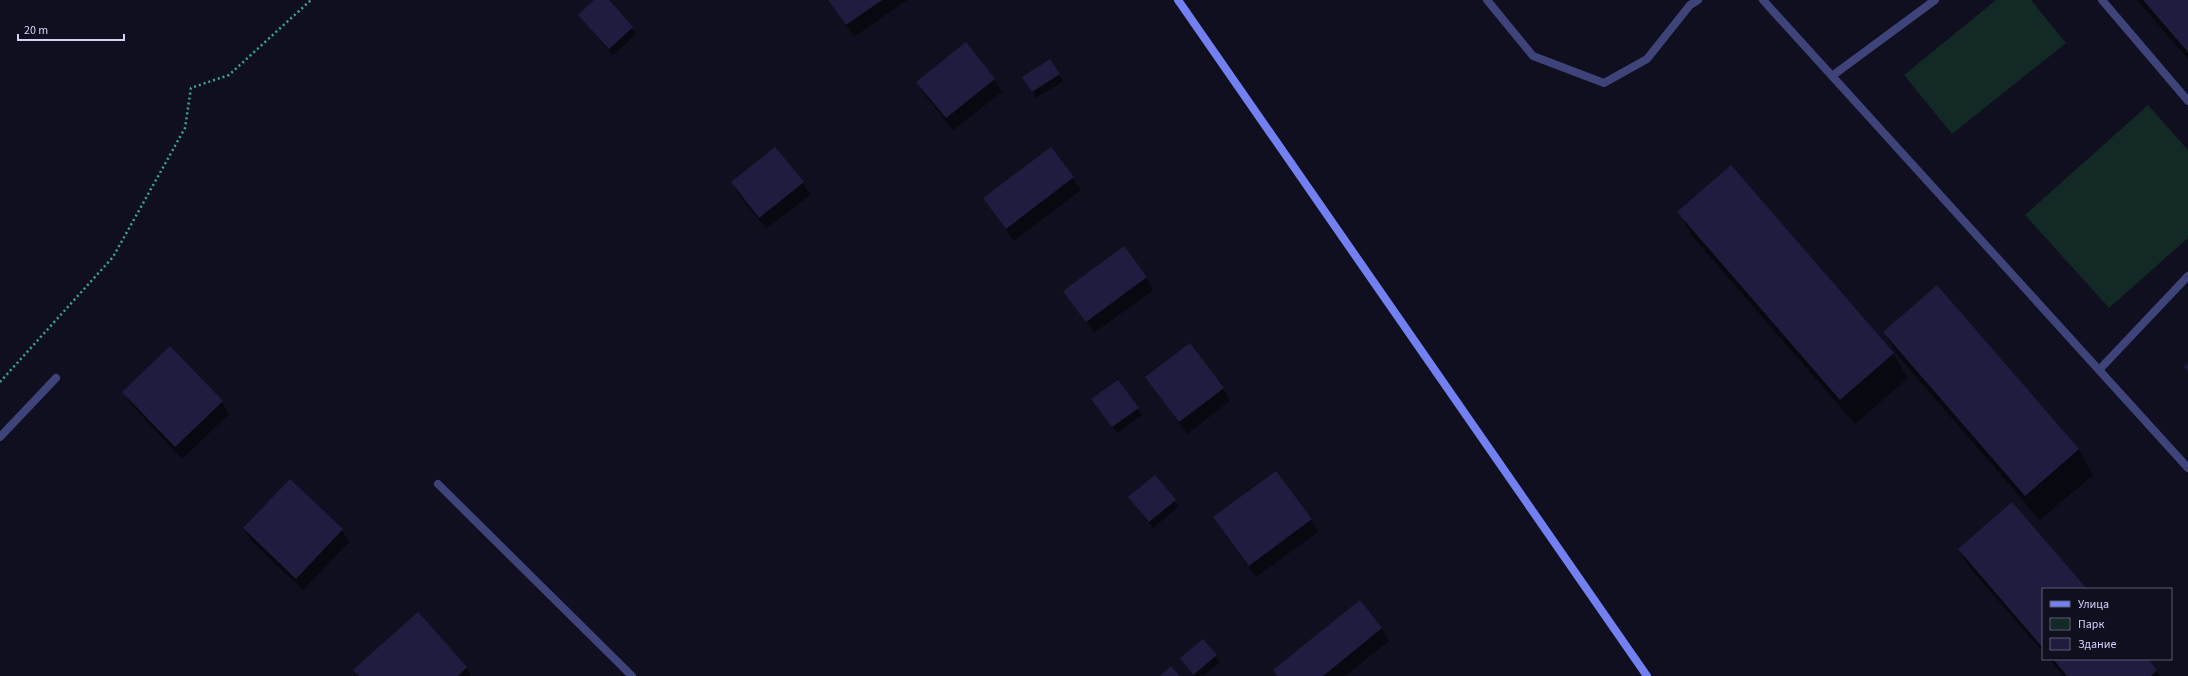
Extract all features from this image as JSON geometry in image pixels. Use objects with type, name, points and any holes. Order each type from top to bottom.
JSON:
[{"type":"main road","points":[[1178,0],[1647,676]]},
{"type":"street","points":[[1487,0],[1533,56],[1604,84],[1647,59],[1690,5],[1698,0]]},
{"type":"street","points":[[1763,0],[2188,468]]},
{"type":"street","points":[[1832,76],[1935,0]]},
{"type":"street","points":[[2102,0],[2188,100]]},
{"type":"street","points":[[2099,370],[2188,276]]},
{"type":"street","points":[[0,437],[56,378]]},
{"type":"street","points":[[438,484],[632,676]]},
{"type":"path","points":[[0,382],[113,257],[185,128],[191,88],[229,75],[311,0]]},
{"type":"green space","points":[[1996,0],[2031,0],[2066,43],[1952,134],[1904,75]]},
{"type":"green space","points":[[2148,105],[2188,150],[2188,238],[2109,308],[2025,215]]},
{"type":"building","points":[[594,0],[609,0],[633,27],[609,49],[578,15]]},
{"type":"building","points":[[828,0],[882,0],[846,25]]},
{"type":"building","points":[[2143,0],[2188,0],[2188,52]]},
{"type":"building","points":[[966,42],[995,79],[946,118],[916,82]]},
{"type":"building","points":[[1050,59],[1060,74],[1032,92],[1022,77]]},
{"type":"building","points":[[775,147],[804,182],[759,218],[731,182]]},
{"type":"building","points":[[1051,147],[1074,177],[1006,229],[983,198]]},
{"type":"building","points":[[1731,165],[1894,353],[1840,400],[1677,212]]},
{"type":"building","points":[[1124,246],[1147,277],[1086,322],[1063,291]]},
{"type":"building","points":[[1937,285],[2079,449],[2025,496],[1883,332]]},
{"type":"building","points":[[1190,343],[1224,388],[1179,422],[1145,377]]},
{"type":"building","points":[[170,346],[223,401],[175,447],[122,392]]},
{"type":"building","points":[[2188,363],[2188,371],[2184,367]]},
{"type":"building","points":[[1118,380],[1139,408],[1112,427],[1091,399]]},
{"type":"building","points":[[1276,471],[1312,519],[1249,566],[1213,517]]},
{"type":"building","points":[[1155,475],[1176,500],[1149,522],[1128,497]]},
{"type":"building","points":[[290,479],[343,529],[296,579],[243,528]]},
{"type":"building","points":[[2012,502],[2086,588],[2042,588],[2042,647],[1958,549]]},
{"type":"building","points":[[1360,600],[1382,628],[1323,676],[1277,676],[1273,670]]},
{"type":"building","points":[[418,612],[467,667],[458,676],[359,676],[353,670]]},
{"type":"building","points":[[1203,639],[1217,655],[1193,675],[1180,658]]},
{"type":"building","points":[[2054,660],[2149,660],[2157,670],[2151,676],[2067,676]]},
{"type":"building","points":[[1171,666],[1180,676],[1160,676]]}]
